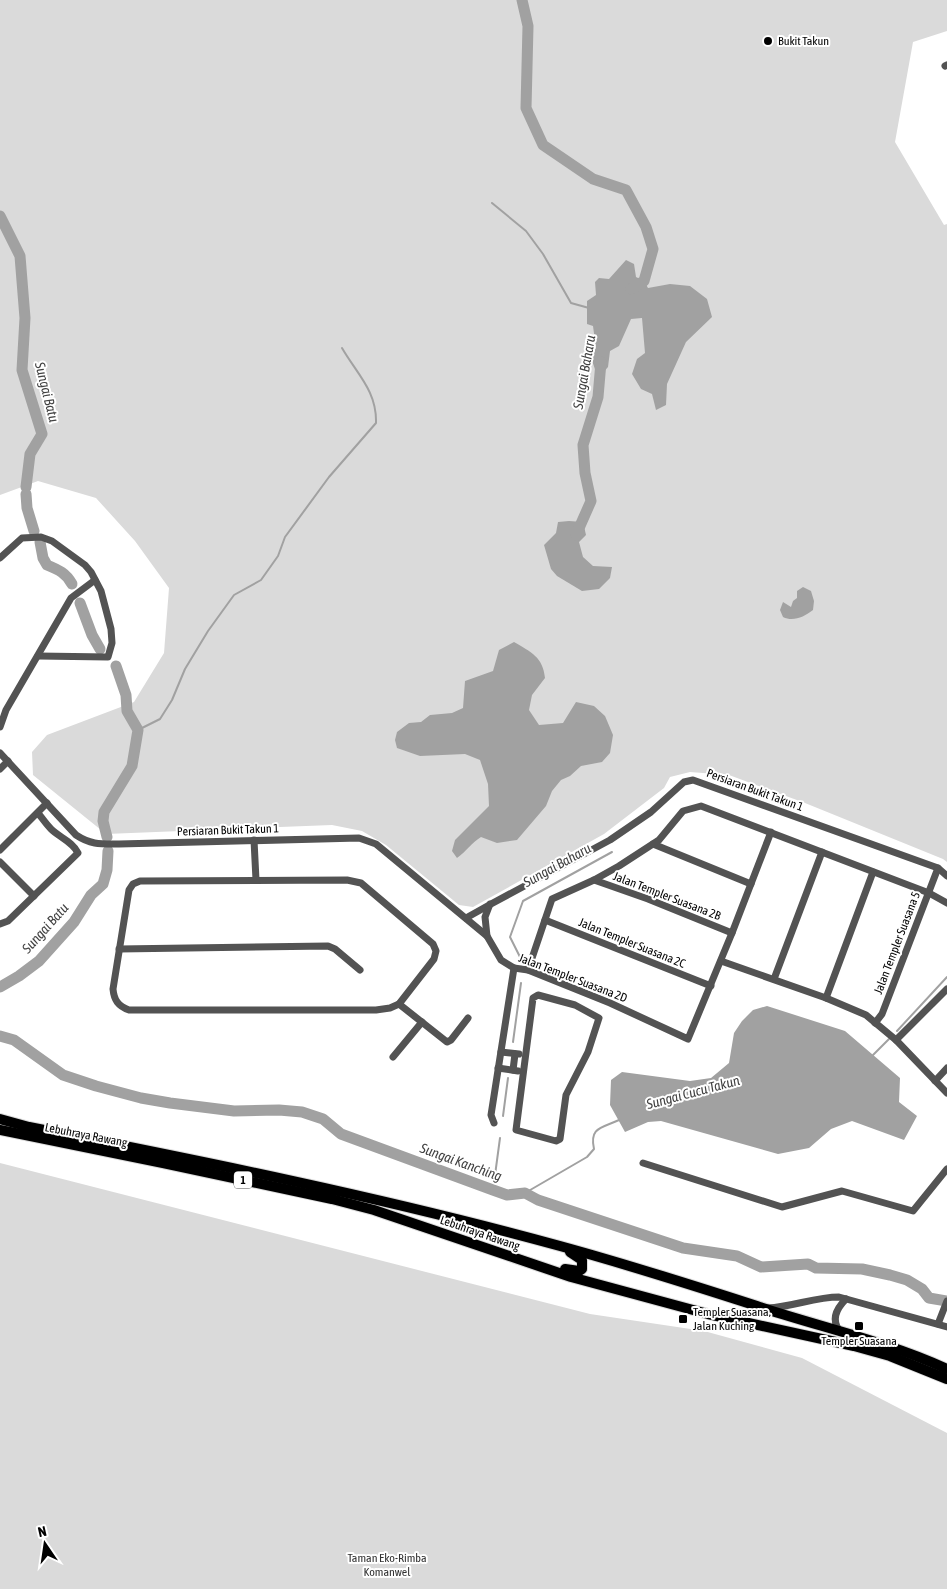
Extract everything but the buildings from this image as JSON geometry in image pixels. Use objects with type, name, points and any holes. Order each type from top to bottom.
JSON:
[{"type":"highway","name":"Lebuhraya Rawang","points":[[0,1119],[29,1127],[334,1190],[559,1245],[839,1330],[894,1348],[947,1369]]},
{"type":"highway","name":"Lebuhraya Rawang","points":[[0,1130],[332,1199],[401,1218],[603,1286],[708,1314],[863,1348],[890,1356],[947,1379]]},
{"type":"highway","points":[[545,1268],[579,1271],[582,1269],[582,1260],[559,1245]]},
{"type":"street","points":[[0,558],[22,538],[41,537],[52,541],[85,565],[101,591],[111,629],[112,643],[108,657],[38,656]]},
{"type":"street","points":[[0,726],[6,710],[71,598],[95,580]]},
{"type":"street","points":[[0,716],[6,710]]},
{"type":"street","name":"Persiaran Bukit Takun 1","points":[[0,754],[76,835],[87,842],[119,844],[359,838],[376,844],[466,918]]},
{"type":"street","points":[[0,769],[8,761]]},
{"type":"street","name":"Persiaran Bukit Takun 1","points":[[490,904],[610,840],[651,812],[684,782],[693,780],[938,868],[947,876]]},
{"type":"street","points":[[0,850],[47,803]]},
{"type":"street","points":[[528,970],[552,899],[620,866],[659,840],[683,811],[701,806],[929,893],[947,903]]},
{"type":"street","points":[[0,924],[8,921],[78,852],[74,846],[51,828],[38,813]]},
{"type":"street","points":[[711,986],[771,832]]},
{"type":"street","points":[[254,840],[256,880]]},
{"type":"street","points":[[653,844],[751,884]]},
{"type":"street","points":[[774,978],[822,852]]},
{"type":"street","points":[[0,862],[34,896]]},
{"type":"street","name":"Jalan Templer Suasana 5","points":[[875,1023],[882,1014],[938,868]]},
{"type":"street","points":[[826,998],[874,872]]},
{"type":"street","points":[[347,880],[361,883],[433,944],[436,952],[434,959],[399,1004],[390,1008],[376,1010],[130,1010],[123,1008],[116,1002],[114,997],[113,989],[119,949],[129,890],[133,884],[140,881],[347,880]]},
{"type":"street","name":"Jalan Templer Suasana 2B","points":[[594,880],[732,933]]},
{"type":"street","points":[[466,918],[490,904]]},
{"type":"street","points":[[487,936],[485,917],[490,904]]},
{"type":"street","name":"Jalan Templer Suasana 2D","points":[[466,918],[487,936],[502,960],[514,968],[528,970],[610,1003],[688,1039],[711,986]]},
{"type":"street","name":"Jalan Templer Suasana 2C","points":[[545,920],[711,986]]},
{"type":"street","points":[[119,949],[328,946],[335,949],[360,970]]},
{"type":"street","points":[[721,961],[774,978],[866,1015],[896,1040],[947,1092]]},
{"type":"street","points":[[494,1123],[491,1115],[514,968]]},
{"type":"street","points":[[896,1040],[947,989]]},
{"type":"street","points":[[538,995],[575,1005],[598,1016],[599,1021],[588,1052],[566,1095],[560,1139],[556,1141],[516,1130],[533,998],[538,995]]},
{"type":"street","points":[[399,1004],[447,1042],[451,1040],[468,1018]]},
{"type":"street","points":[[393,1057],[422,1022]]},
{"type":"street","points":[[498,1068],[516,1070],[517,1054],[501,1052]]},
{"type":"street","points":[[935,1080],[947,1068]]},
{"type":"street","points":[[643,1163],[782,1207],[842,1191],[913,1211],[947,1169]]},
{"type":"street","points":[[762,1308],[786,1306],[831,1297],[846,1299],[947,1327]]},
{"type":"street","points":[[839,1330],[836,1326],[836,1314],[839,1306],[846,1299]]},
{"type":"street","points":[[938,1324],[947,1301]]},
{"type":"green space","points":[[0,0],[947,0],[947,31],[913,42],[895,142],[944,225],[947,224],[947,862],[805,803],[729,775],[690,772],[670,777],[664,788],[604,834],[473,907],[459,905],[386,845],[362,831],[332,825],[106,834],[33,775],[32,752],[47,735],[134,702],[164,653],[169,588],[135,541],[96,498],[38,481],[0,495]]},
{"type":"green space","name":"Taman Eko-Rimba Komanwel","points":[[0,1163],[590,1314],[704,1331],[802,1358],[947,1433],[947,1589],[0,1589]]},
{"type":"water","points":[[626,260],[634,264],[636,277],[644,281],[648,288],[670,284],[690,286],[707,299],[712,317],[686,342],[667,384],[666,405],[656,410],[652,394],[641,389],[632,374],[637,359],[645,353],[642,318],[631,319],[619,346],[610,351],[608,367],[600,376],[596,372],[590,355],[596,348],[593,326],[587,324],[587,301],[596,295],[595,282],[599,278],[609,279]]},
{"type":"water","points":[[558,522],[583,522],[586,535],[579,542],[583,557],[593,566],[612,567],[610,578],[599,589],[582,591],[557,576],[551,569],[544,545],[556,533]]},
{"type":"water","points":[[803,587],[811,591],[814,601],[813,610],[798,618],[783,617],[780,610],[783,602],[791,607],[793,601],[797,598],[797,591]]},
{"type":"water","points":[[514,642],[535,656],[544,671],[545,678],[532,695],[529,710],[539,725],[563,723],[576,702],[594,706],[605,716],[613,735],[610,753],[602,762],[581,766],[570,776],[561,780],[552,791],[546,806],[517,840],[497,843],[481,837],[457,858],[452,851],[455,840],[489,806],[488,784],[480,760],[465,754],[420,756],[397,748],[395,740],[397,732],[409,723],[421,722],[430,715],[452,713],[463,708],[465,681],[493,671],[499,650]]},
{"type":"water","points":[[767,1006],[845,1031],[900,1078],[899,1102],[917,1116],[904,1140],[852,1121],[831,1129],[809,1148],[778,1154],[661,1121],[648,1122],[625,1132],[610,1105],[611,1080],[622,1072],[690,1081],[711,1078],[729,1063],[734,1033],[742,1021],[753,1010]]},
{"type":"waterway","name":"Sungai Baharu","points":[[522,0],[528,26],[526,108],[543,145],[593,179],[626,190],[646,227],[653,249],[644,281],[631,289]]},
{"type":"waterway","points":[[492,203],[526,231],[543,254],[571,303],[589,308]]},
{"type":"waterway","name":"Sungai Batu","points":[[0,216],[20,256],[25,318],[22,370],[42,434],[30,454],[26,487]]},
{"type":"waterway","points":[[138,730],[160,719],[172,700],[185,669],[208,631],[234,595],[261,580],[278,556],[285,537],[329,477],[376,423],[370,392],[342,348]]},
{"type":"waterway","name":"Sungai Baharu","points":[[576,535],[591,501],[585,473],[583,445],[598,397],[601,362]]},
{"type":"waterway","name":"Sungai Batu","points":[[26,494],[27,508],[34,531]]},
{"type":"waterway","name":"Sungai Batu","points":[[40,542],[43,558],[47,565],[62,572],[72,584]]},
{"type":"waterway","name":"Sungai Batu","points":[[80,603],[92,635],[100,649]]},
{"type":"waterway","name":"Sungai Batu","points":[[107,837],[103,821],[104,812],[132,766],[138,730],[127,711],[126,695],[116,666]]},
{"type":"waterway","name":"Sungai Batu","points":[[0,987],[39,961],[74,922],[91,895],[103,884],[107,870],[108,851]]},
{"type":"waterway","name":"Sungai Baharu","points":[[523,963],[510,937],[523,901],[612,852]]},
{"type":"waterway","name":"Sungai Cucu Takun","points":[[897,1031],[947,977]]},
{"type":"waterway","name":"Sungai Baharu","points":[[513,1042],[521,983]]},
{"type":"waterway","name":"Sungai Kanching","points":[[0,1036],[14,1040],[63,1075],[96,1086],[141,1098],[170,1103],[234,1111],[279,1110],[302,1112],[323,1119],[341,1134],[507,1195],[525,1193],[538,1200],[683,1248],[737,1256],[761,1267],[808,1264],[816,1268],[862,1269],[907,1280],[922,1289],[929,1298],[947,1301]]},
{"type":"waterway","name":"Sungai Cucu Takun","points":[[873,1055],[889,1039]]},
{"type":"waterway","name":"Sungai Baharu","points":[[503,1116],[508,1078]]},
{"type":"waterway","name":"Sungai Cucu Takun","points":[[525,1193],[587,1157],[594,1149],[593,1136],[595,1132],[619,1120]]},
{"type":"waterway","name":"Sungai Baharu","points":[[493,1190],[500,1138]]},
{"type":"place","name":"Bukit Takun","points":[[768,41]]},
{"type":"place","name":"Templer Suasana, Jalan Kuching","points":[[683,1319]]},
{"type":"place","name":"Templer Suasana","points":[[859,1326]]}]
